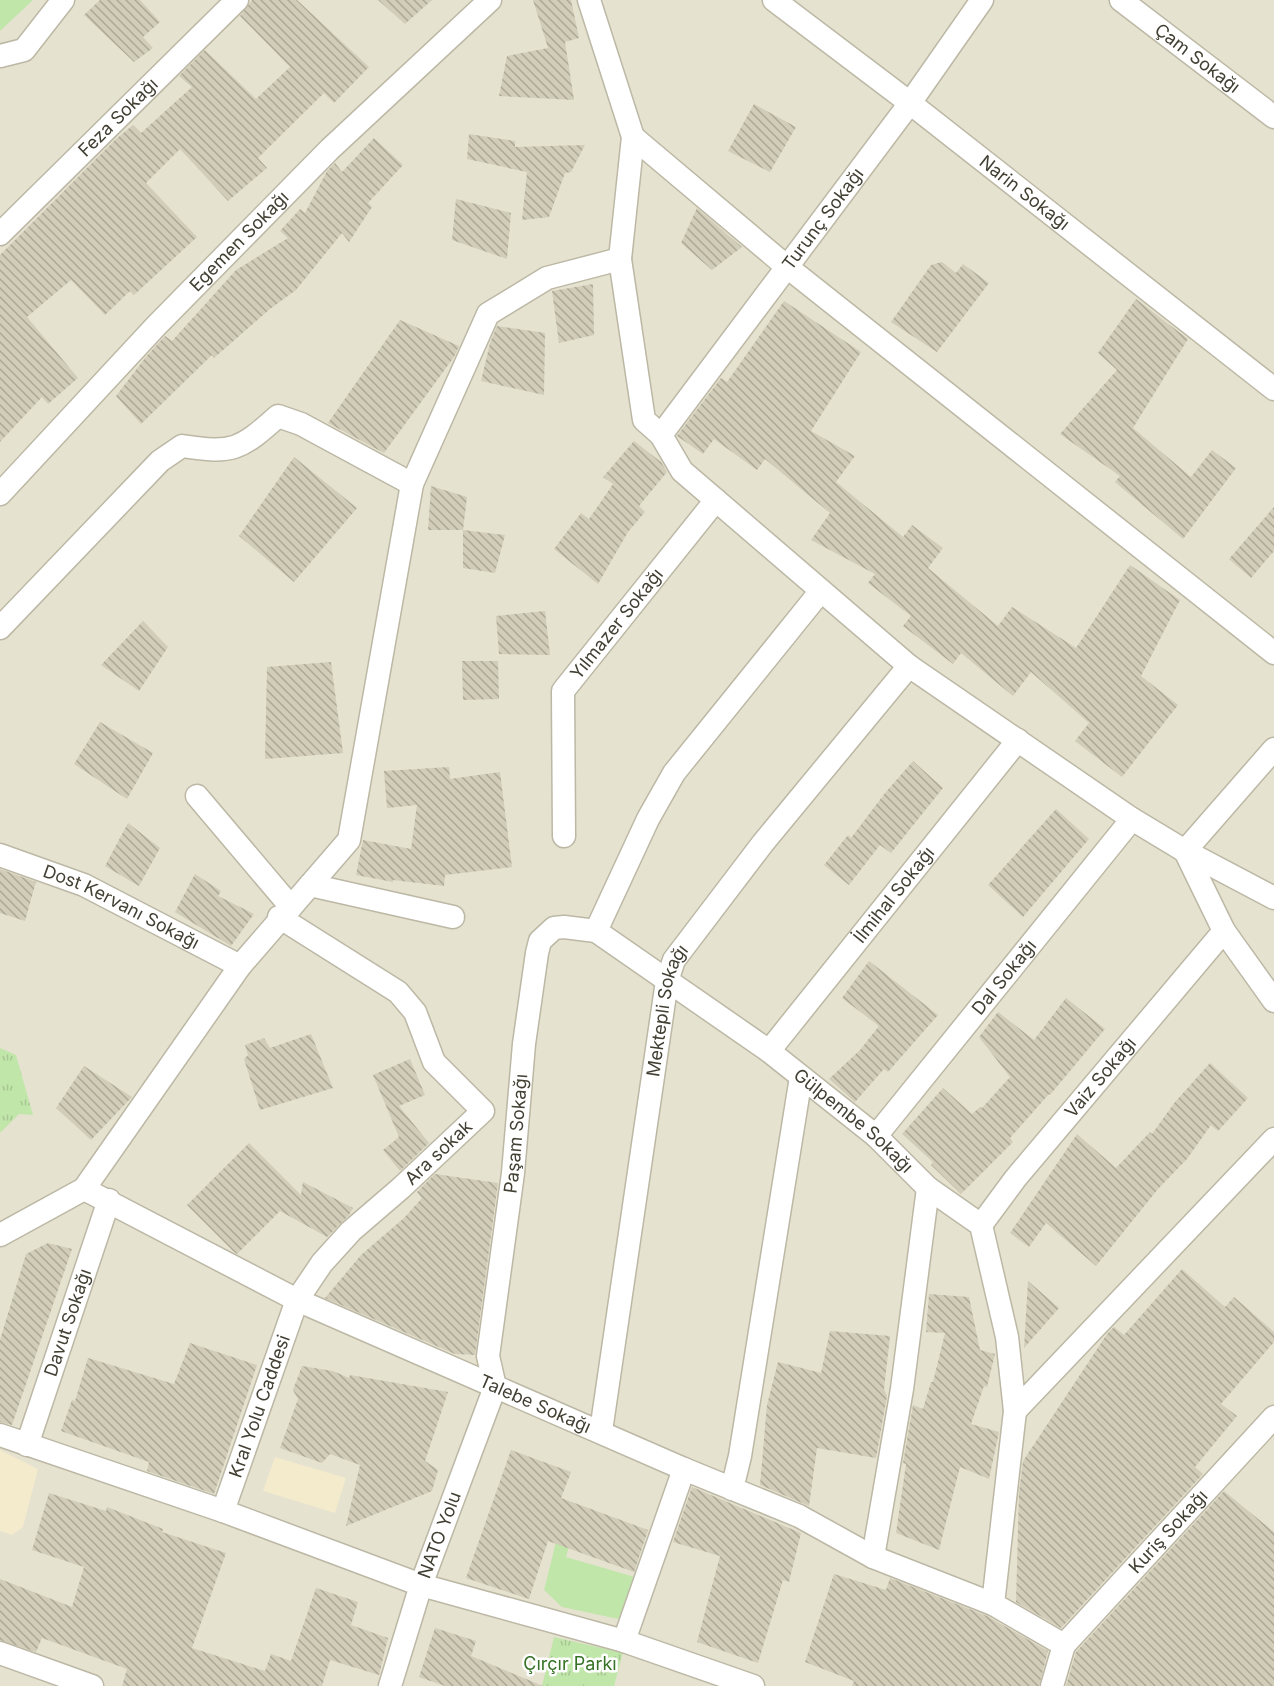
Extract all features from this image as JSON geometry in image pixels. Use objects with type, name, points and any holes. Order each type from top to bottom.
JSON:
[{"type":"street","points":[[0,56],[24,50],[63,0]]},
{"type":"street","name":"Feza Sokağı","points":[[0,234],[237,0]]},
{"type":"street","name":"Egemen Sokağı","points":[[0,494],[156,326],[322,158],[490,0]]},
{"type":"street","points":[[589,0],[633,137],[620,259],[644,420],[661,435],[682,471],[820,592],[909,666],[1132,819],[1185,851],[1274,898]]},
{"type":"street","name":"Narin Sokağı","points":[[774,0],[910,103],[1274,389]]},
{"type":"street","name":"Turunç Sokağı","points":[[661,435],[910,103],[982,0]]},
{"type":"street","name":"Çam Sokağı","points":[[1121,0],[1274,117]]},
{"type":"street","points":[[633,137],[786,266],[1274,653]]},
{"type":"street","points":[[0,1235],[84,1189],[240,966],[349,840],[412,484],[488,314],[547,278],[620,259]]},
{"type":"street","points":[[0,628],[160,461],[182,446],[219,452],[250,441],[278,416],[301,424],[412,484]]},
{"type":"street","name":"Yılmazer Sokağı","points":[[564,836],[563,691],[716,500]]},
{"type":"street","points":[[596,931],[648,819],[674,773],[820,592]]},
{"type":"street","name":"Mektepli Sokağı","points":[[601,1431],[667,981],[674,960],[763,843],[909,666]]},
{"type":"street","name":"İlmihal Sokağı","points":[[769,1051],[1018,740]]},
{"type":"street","points":[[1185,851],[1274,749]]},
{"type":"street","name":"Ara sokak","points":[[197,796],[285,912],[409,1002],[434,1062],[483,1111],[401,1188],[351,1231],[322,1263],[297,1300]]},
{"type":"street","name":"Dal Sokağı","points":[[876,1136],[1132,819]]},
{"type":"street","points":[[1185,851],[1224,931],[1274,1001]]},
{"type":"street","name":"Dost Kervanı Sokağı","points":[[0,855],[84,885],[240,966]]},
{"type":"street","points":[[310,885],[453,916]]},
{"type":"street","name":"Paşam Sokağı","points":[[495,1387],[488,1356],[513,1173],[524,1044],[540,941],[554,928],[596,931]]},
{"type":"street","name":"Gülpembe Sokağı","points":[[596,931],[769,1051],[876,1136],[928,1188],[981,1225]]},
{"type":"street","name":"Vaiz Sokağı","points":[[981,1225],[1015,1179],[1224,931]]},
{"type":"street","points":[[732,1489],[740,1456],[801,1077]]},
{"type":"street","points":[[483,1111],[518,1113]]},
{"type":"street","points":[[1015,1412],[1274,1139]]},
{"type":"street","points":[[873,1557],[902,1389],[928,1188]]},
{"type":"street","name":"Talebe Sokağı","points":[[84,1189],[110,1200],[297,1300],[684,1469],[799,1516],[873,1557],[993,1604],[1064,1645]]},
{"type":"street","name":"Davut Sokağı","points":[[27,1445],[110,1200]]},
{"type":"street","points":[[981,1225],[1007,1337],[1015,1412],[993,1604]]},
{"type":"street","name":"Kral Yolu Caddesi","points":[[223,1511],[297,1300]]},
{"type":"street","name":"NATO Yolu","points":[[390,1686],[421,1585],[495,1387]]},
{"type":"street","name":"Kuriş Sokağı","points":[[1064,1645],[1274,1417]]},
{"type":"street","points":[[0,1435],[223,1511],[421,1585],[624,1641],[753,1686]]},
{"type":"street","points":[[624,1641],[684,1469]]},
{"type":"street","points":[[1052,1686],[1064,1645]]},
{"type":"street","points":[[0,1653],[92,1686]]},
{"type":"shaded area","points":[[0,0],[1274,0],[1274,1686],[0,1686]]},
{"type":"shaded area","points":[[0,1450],[38,1469],[23,1527],[12,1535],[0,1531]]},
{"type":"shaded area","points":[[275,1457],[346,1478],[335,1513],[263,1491]]},
{"type":"green space","points":[[0,0],[33,0],[0,31]]},
{"type":"green space","points":[[0,1048],[16,1055],[33,1115],[19,1114],[0,1133]]},
{"type":"green space","points":[[557,1538],[570,1542],[566,1557],[638,1578],[623,1620],[562,1607],[544,1590]]},
{"type":"green space","name":"Çırçır Parkı","points":[[554,1637],[623,1653],[614,1686],[542,1686]]},
{"type":"building","points":[[100,0],[140,0],[160,22],[143,37],[153,48],[134,62],[84,15]]},
{"type":"building","points":[[252,0],[297,0],[369,67],[334,103],[324,93],[258,158],[267,168],[228,201],[180,149],[146,183],[197,237],[134,295],[130,291],[105,315],[71,280],[27,317],[78,378],[48,404],[42,397],[0,442],[0,255],[115,140],[133,125],[141,133],[192,87],[179,76],[205,50],[256,99],[290,67],[240,16]]},
{"type":"building","points":[[378,0],[432,0],[405,24]]},
{"type":"building","points":[[533,0],[571,0],[579,38],[565,42],[574,100],[499,96],[507,56],[548,48]]},
{"type":"building","points":[[754,104],[796,127],[770,172],[728,151]]},
{"type":"building","points":[[469,134],[515,141],[515,147],[585,145],[571,172],[565,173],[549,217],[522,220],[527,172],[467,159]]},
{"type":"building","points":[[374,138],[403,165],[368,203],[372,207],[349,242],[342,233],[296,290],[270,309],[214,358],[212,355],[141,424],[116,396],[145,358],[165,336],[172,341],[236,270],[288,238],[280,231],[300,209],[305,213],[327,171],[335,163],[342,172]]},
{"type":"building","points":[[456,199],[511,213],[507,259],[452,240]]},
{"type":"building","points":[[697,208],[742,247],[712,270],[681,243]]},
{"type":"building","points":[[942,262],[956,273],[963,264],[989,283],[937,352],[891,322],[931,265]]},
{"type":"building","points":[[593,284],[594,335],[559,343],[552,291]]},
{"type":"building","points":[[1136,299],[1188,339],[1133,428],[1191,477],[1212,450],[1236,468],[1183,539],[1115,482],[1120,476],[1060,434],[1117,370],[1098,353]]},
{"type":"building","points":[[784,301],[861,352],[811,431],[855,456],[836,482],[903,537],[912,525],[943,548],[928,568],[998,626],[1012,607],[1076,648],[1130,565],[1180,600],[1141,676],[1178,705],[1122,777],[1075,741],[1089,723],[1031,672],[1013,696],[961,653],[953,664],[903,626],[911,616],[868,583],[875,574],[811,540],[830,513],[765,459],[757,470],[714,439],[703,454],[677,436],[721,378],[727,382]]},
{"type":"building","points":[[400,320],[459,346],[454,357],[384,453],[328,423]]},
{"type":"building","points":[[497,326],[545,333],[544,395],[481,381],[490,343]]},
{"type":"building","points":[[634,441],[661,462],[667,472],[639,506],[645,512],[628,532],[598,584],[554,549],[581,513],[589,519],[613,484],[603,477]]},
{"type":"building","points":[[294,457],[357,508],[294,582],[239,536]]},
{"type":"building","points":[[431,486],[467,497],[463,530],[428,530]]},
{"type":"building","points":[[1274,507],[1274,551],[1251,578],[1229,559]]},
{"type":"building","points":[[463,530],[505,535],[495,573],[463,568]]},
{"type":"building","points":[[545,611],[550,655],[499,654],[496,616]]},
{"type":"building","points":[[143,621],[168,647],[139,691],[101,665]]},
{"type":"building","points":[[462,661],[498,661],[499,699],[463,700]]},
{"type":"building","points":[[331,662],[343,753],[265,759],[267,667]]},
{"type":"building","points":[[100,722],[153,753],[127,799],[74,764]]},
{"type":"building","points":[[913,761],[943,788],[891,853],[880,845],[849,885],[824,865],[848,835],[851,838]]},
{"type":"building","points":[[449,767],[450,779],[500,772],[512,867],[445,875],[444,886],[393,880],[393,882],[356,875],[363,840],[411,849],[417,805],[387,808],[384,771]]},
{"type":"building","points":[[1056,809],[1089,839],[1023,917],[988,885]]},
{"type":"building","points":[[128,823],[160,848],[139,886],[105,866]]},
{"type":"building","points":[[0,869],[36,882],[25,921],[0,913]]},
{"type":"building","points":[[195,874],[221,891],[218,896],[254,914],[231,946],[175,912]]},
{"type":"building","points":[[869,961],[938,1015],[888,1072],[884,1069],[855,1102],[829,1079],[860,1050],[879,1026],[842,998]]},
{"type":"building","points":[[1066,998],[1105,1029],[1050,1095],[1010,1138],[1013,1142],[961,1194],[931,1165],[933,1162],[902,1134],[943,1088],[972,1114],[980,1107],[982,1108],[1010,1077],[979,1037],[998,1012],[1034,1040]]},
{"type":"building","points":[[311,1034],[333,1088],[260,1110],[244,1059],[248,1055],[245,1045],[264,1038],[270,1048]]},
{"type":"building","points":[[410,1059],[425,1095],[399,1106],[429,1143],[400,1171],[383,1150],[399,1137],[373,1075]]},
{"type":"building","points":[[1210,1063],[1248,1098],[1218,1131],[1211,1125],[1187,1159],[1158,1189],[1096,1266],[1046,1223],[1029,1247],[1010,1233],[1077,1134],[1116,1168],[1150,1132],[1152,1134],[1175,1102]]},
{"type":"building","points":[[84,1066],[132,1097],[91,1140],[56,1108]]},
{"type":"building","points":[[249,1143],[301,1195],[303,1182],[353,1208],[349,1215],[327,1237],[280,1211],[237,1254],[187,1205]]},
{"type":"building","points":[[435,1174],[498,1183],[475,1355],[455,1354],[325,1298],[361,1255],[404,1218],[422,1198],[417,1192]]},
{"type":"building","points":[[48,1243],[72,1249],[12,1425],[0,1422],[0,1340],[26,1254]]},
{"type":"building","points":[[1182,1269],[1225,1307],[1234,1297],[1274,1332],[1274,1342],[1221,1404],[1237,1416],[1195,1467],[1203,1474],[1061,1628],[1016,1602],[1019,1493],[1023,1461],[1107,1334],[1114,1327],[1124,1335]]},
{"type":"building","points":[[1028,1281],[1059,1308],[1024,1348]]},
{"type":"building","points":[[929,1294],[969,1297],[980,1350],[995,1354],[987,1387],[984,1386],[971,1424],[999,1432],[989,1479],[960,1467],[939,1550],[896,1533],[906,1464],[903,1463],[913,1405],[923,1409],[931,1382],[933,1382],[945,1333],[926,1332]]},
{"type":"building","points":[[830,1331],[890,1336],[884,1389],[887,1396],[876,1458],[817,1448],[809,1506],[760,1485],[767,1405],[778,1362],[821,1373]]},
{"type":"building","points":[[190,1343],[257,1365],[214,1494],[147,1471],[149,1462],[61,1431],[72,1400],[75,1401],[88,1358],[174,1384]]},
{"type":"building","points":[[302,1366],[333,1371],[349,1378],[350,1375],[448,1392],[425,1461],[438,1470],[432,1491],[346,1526],[360,1465],[330,1454],[322,1463],[280,1448],[298,1399],[293,1390]]},
{"type":"building","points":[[511,1450],[571,1472],[561,1498],[648,1530],[634,1572],[548,1541],[529,1599],[466,1578]]},
{"type":"building","points":[[692,1487],[801,1533],[789,1582],[783,1580],[758,1663],[697,1642],[720,1556],[673,1542]]},
{"type":"building","points":[[1224,1491],[1274,1532],[1274,1686],[1066,1686],[1076,1652]]},
{"type":"building","points":[[49,1493],[106,1511],[107,1507],[163,1529],[162,1532],[226,1553],[192,1648],[265,1671],[271,1654],[291,1661],[316,1588],[358,1602],[351,1625],[388,1638],[379,1675],[330,1660],[322,1686],[122,1686],[127,1669],[42,1638],[36,1652],[0,1640],[0,1579],[72,1607],[84,1567],[32,1550]]},
{"type":"building","points":[[834,1574],[886,1590],[890,1578],[987,1616],[1048,1651],[1039,1686],[852,1686],[854,1681],[805,1662]]},
{"type":"building","points":[[435,1628],[476,1641],[471,1656],[543,1686],[445,1686],[419,1677]]}]
